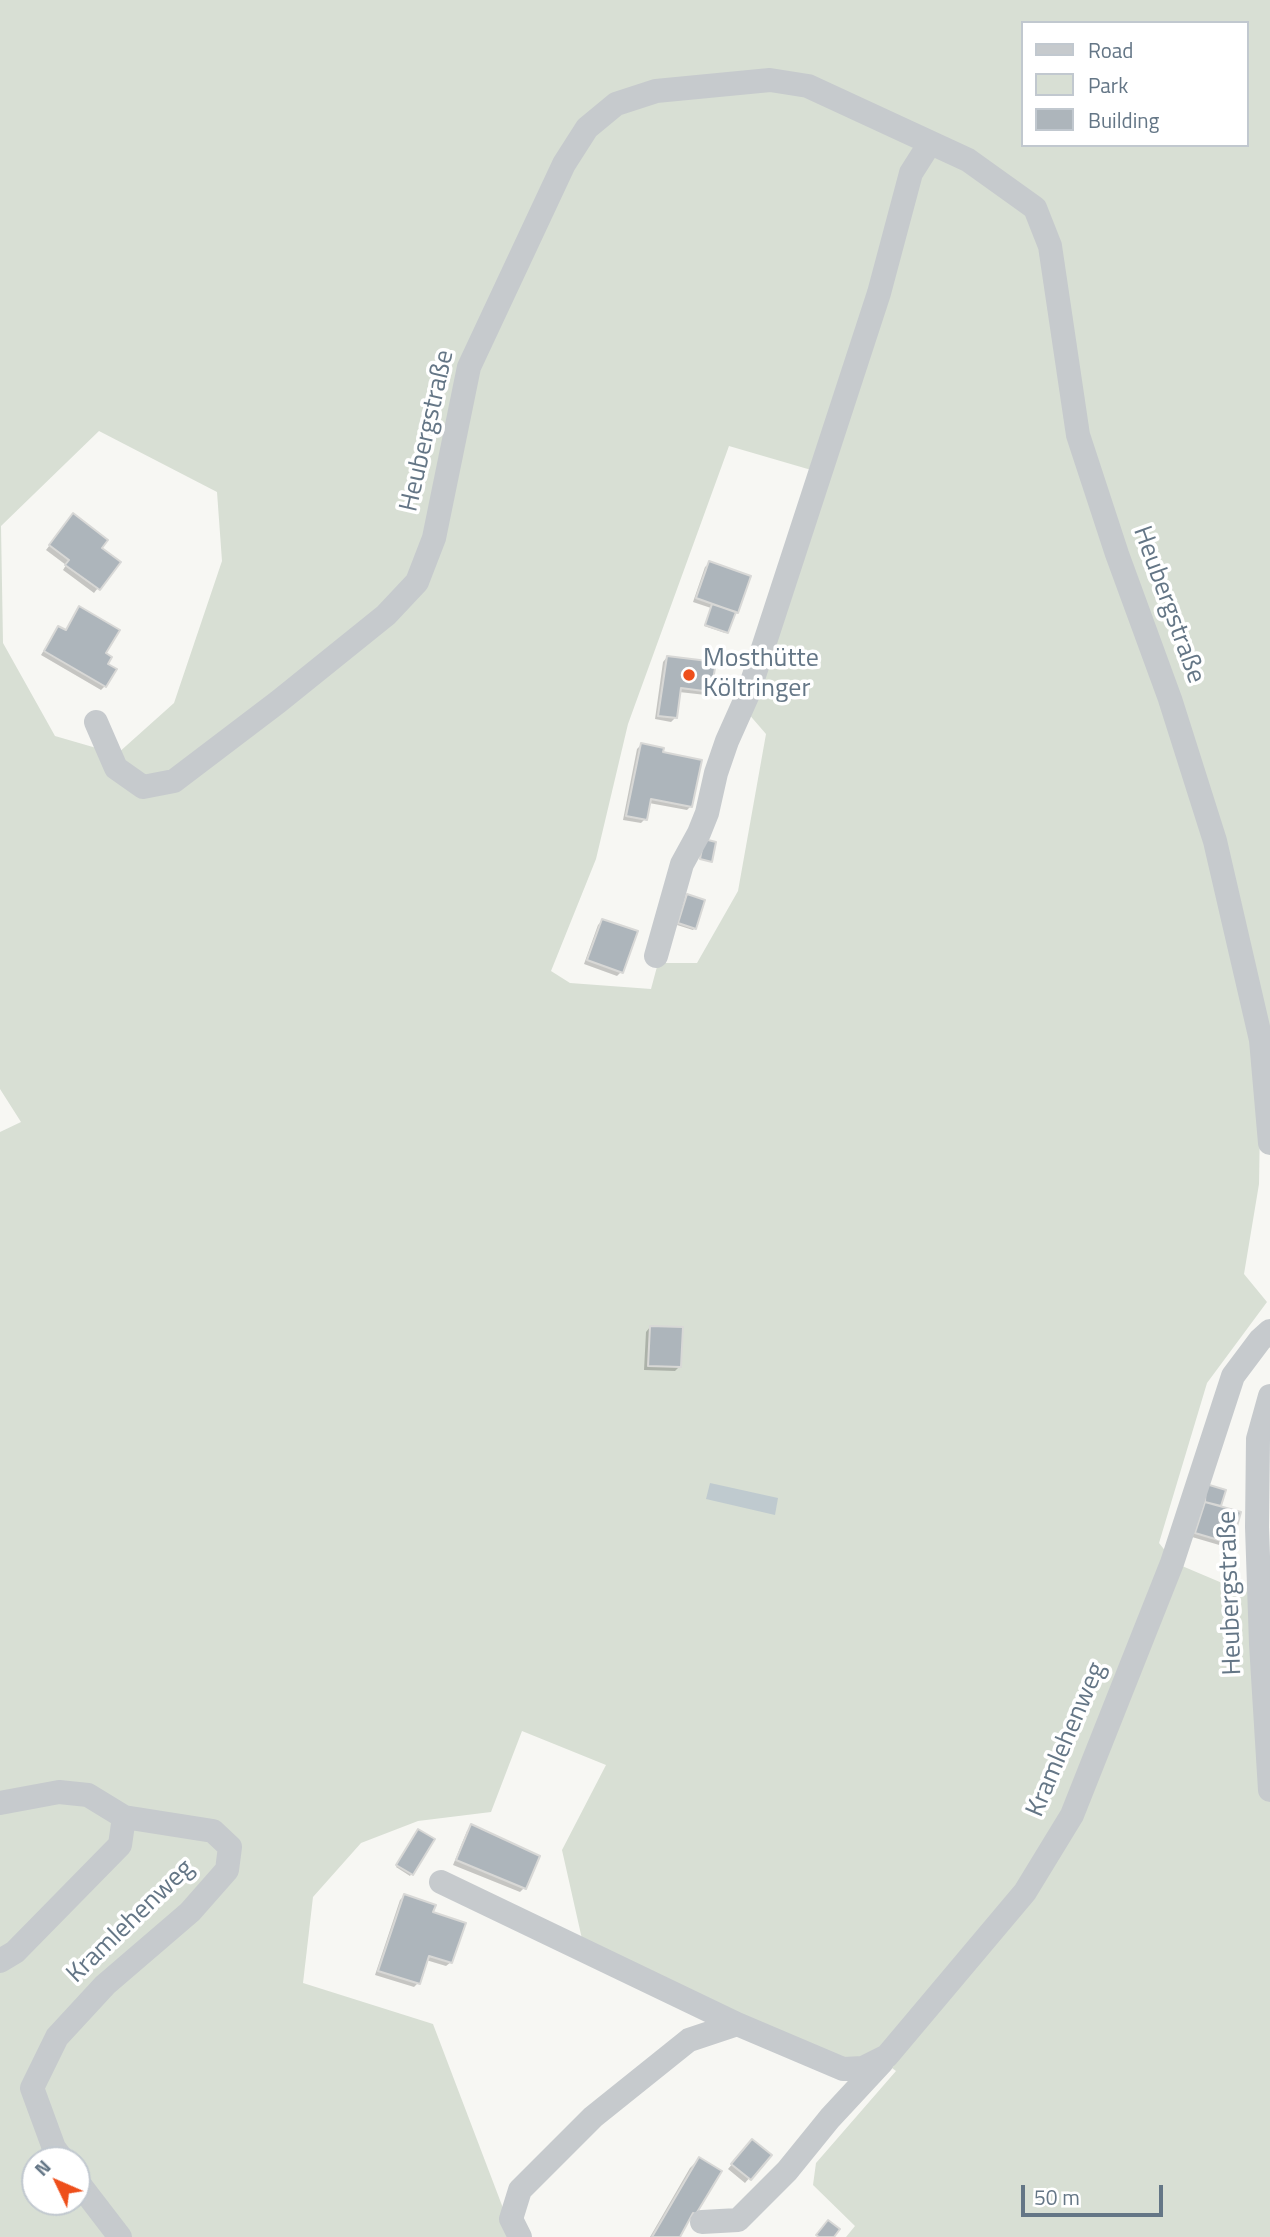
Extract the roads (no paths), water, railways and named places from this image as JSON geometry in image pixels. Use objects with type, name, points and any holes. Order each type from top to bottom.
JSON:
[{"type":"street","name":"Heubergstraße","points":[[96,722],[116,768],[143,787],[174,781],[386,615],[416,582],[434,538],[469,367],[564,164],[587,128],[616,104],[656,91],[770,80],[808,86],[968,160],[1035,208],[1050,246],[1078,435],[1117,554],[1170,699],[1214,841],[1261,1040],[1270,1143]]},
{"type":"street","points":[[656,956],[682,864],[707,813],[723,752],[748,694],[871,319],[911,173],[930,143]]},
{"type":"street","name":"Kramlehenweg","points":[[441,1882],[737,2024],[844,2069],[863,2068],[887,2056],[1025,1892],[1072,1815],[1172,1563],[1233,1376],[1270,1331]]},
{"type":"street","name":"Heubergstraße","points":[[1270,1396],[1258,1439],[1257,1527],[1270,1790]]},
{"type":"street","points":[[0,1803],[59,1793],[88,1795],[124,1817],[120,1845],[15,1952],[0,1961]]},
{"type":"street","name":"Kramlehenweg","points":[[53,2146],[32,2088],[57,2037],[105,1986],[190,1912],[227,1870],[230,1847],[213,1831],[124,1817]]},
{"type":"street","points":[[689,2040],[696,2004]]},
{"type":"street","points":[[520,2237],[511,2219],[520,2190],[593,2117],[689,2040],[737,2024]]},
{"type":"street","points":[[702,2222],[738,2220],[787,2171],[830,2118],[887,2056]]},
{"type":"street","points":[[91,2199],[120,2237]]},
{"type":"place","name":"Mosthütte Költringer","points":[[689,675]]}]
